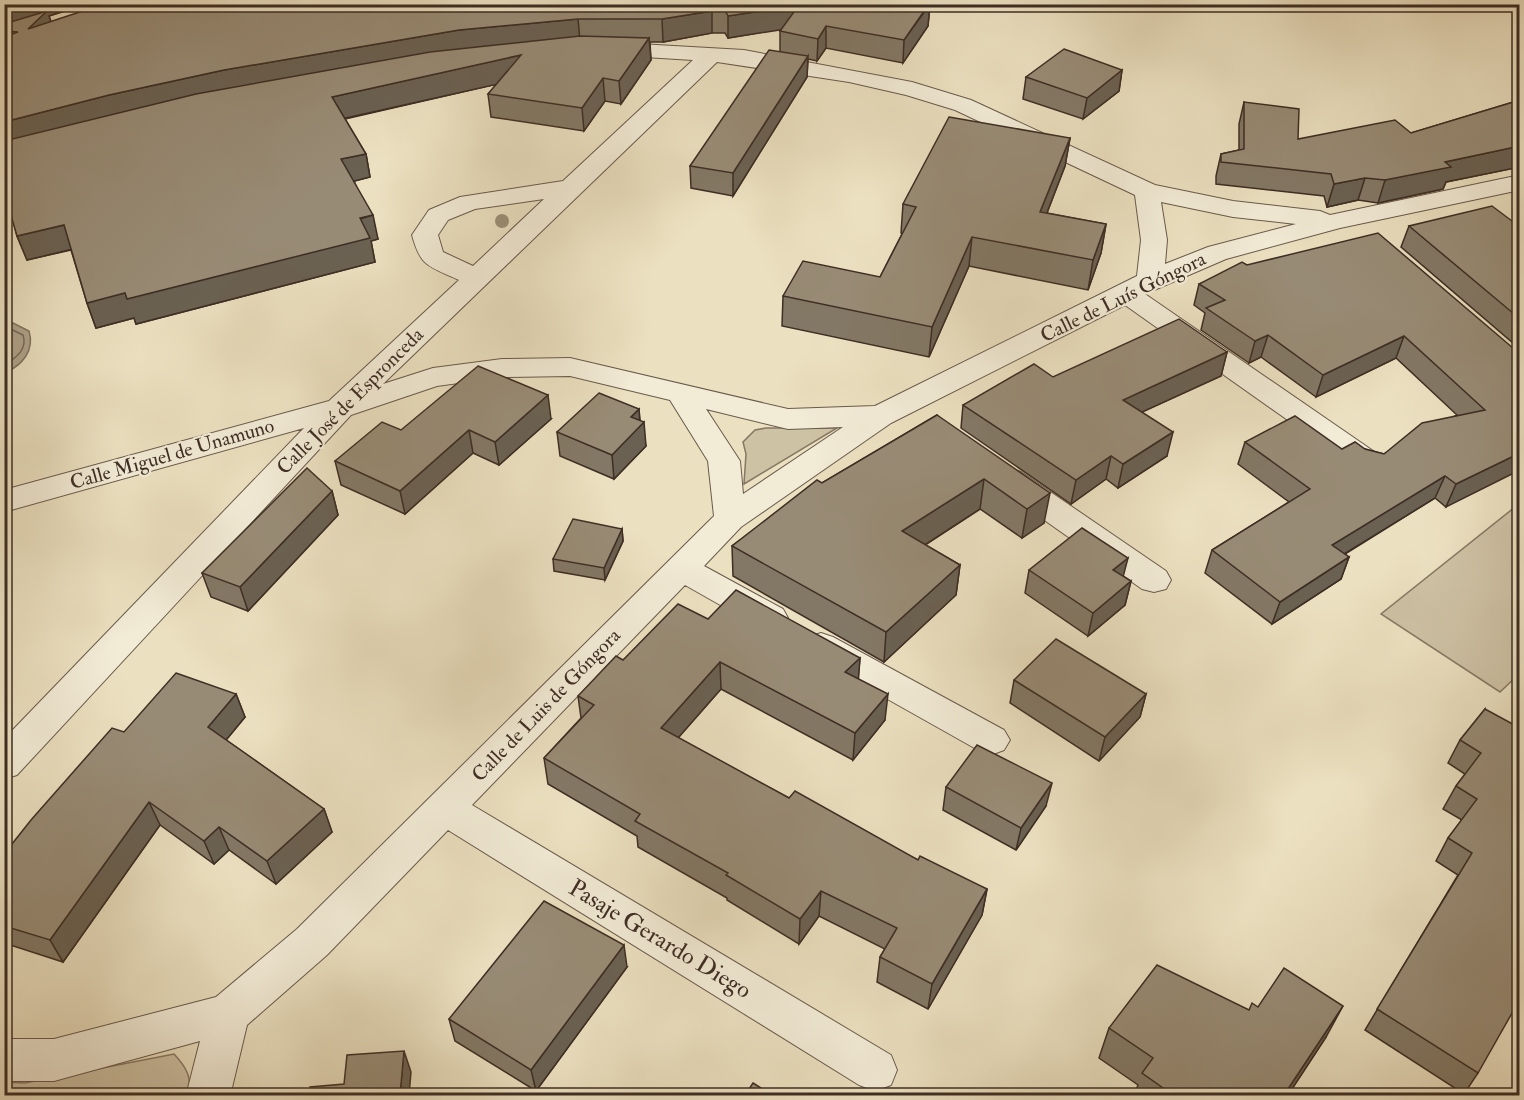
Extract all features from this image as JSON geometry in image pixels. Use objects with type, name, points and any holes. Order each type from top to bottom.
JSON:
[{"type":"street","points":[[580,49],[623,48],[712,54],[849,75],[963,105],[1147,191],[1233,208],[1342,219],[1375,242]]},
{"type":"street","name":"Calle José de Espronceda","points":[[4,764],[340,408],[712,54]]},
{"type":"street","name":"Calle de Luís Góngora","points":[[891,410],[1138,287],[1217,253],[1342,219],[1520,182]]},
{"type":"street","points":[[476,278],[431,256],[425,235],[438,215],[469,202],[571,188]]},
{"type":"street","points":[[1147,191],[1154,240],[1138,287],[1368,462]]},
{"type":"street","name":"Calle Miguel de Unamuno","points":[[4,501],[340,408],[433,377],[502,368],[570,367],[788,419],[891,410]]},
{"type":"street","points":[[681,394],[724,461],[730,519]]},
{"type":"street","points":[[891,410],[931,425]]},
{"type":"street","name":"Calle de Luis de Góngora","points":[[228,1014],[312,942],[730,519],[891,410]]},
{"type":"street","points":[[990,465],[1154,580]]},
{"type":"street","points":[[681,568],[991,740]]},
{"type":"street","name":"Pasaje Gerardo Diego","points":[[444,808],[875,1070]]},
{"type":"street","points":[[4,1060],[54,1060],[228,1014],[208,1095]]},
{"type":"shaded area","points":[[837,428],[744,484],[746,454],[743,442],[755,430]]},
{"type":"shaded area","points":[[1515,507],[1520,509],[1519,674],[1500,692],[1381,614]]},
{"type":"shaded area","points":[[174,1054],[189,1078],[188,1095],[5,1096],[5,1082],[25,1083]]},
{"type":"water","points":[[5,319],[29,331],[30,345],[22,361],[5,373]]},
{"type":"building","points":[[104,4],[929,4],[904,40],[826,26],[818,39],[780,31],[799,5],[728,16],[725,10],[662,19],[578,19],[459,30],[224,70],[109,95],[4,122],[4,37],[18,32],[4,31],[4,24],[47,11],[28,29]]},
{"type":"building","points":[[580,36],[649,38],[619,81],[603,78],[582,108],[488,94],[521,55],[332,97],[366,154],[341,159],[373,215],[360,218],[370,238],[127,299],[125,293],[87,303],[64,225],[17,236],[4,191],[4,141],[196,94],[430,52]]},
{"type":"building","points":[[1064,49],[1122,70],[1087,98],[1026,77]]},
{"type":"building","points":[[769,50],[808,56],[733,173],[690,166]]},
{"type":"building","points":[[1520,100],[1520,146],[1445,162],[1451,167],[1385,180],[1365,178],[1334,184],[1331,174],[1221,162],[1221,154],[1244,149],[1244,102],[1299,109],[1298,139],[1395,120],[1411,133]]},
{"type":"building","points":[[949,117],[1070,138],[1040,212],[1106,224],[1093,260],[972,237],[932,327],[783,296],[803,261],[880,277],[916,207],[903,204]]},
{"type":"building","points":[[1492,206],[1520,227],[1520,319],[1409,226]]},
{"type":"building","points":[[1378,233],[1520,354],[1520,453],[1456,484],[1445,476],[1332,545],[1349,557],[1280,602],[1212,550],[1310,489],[1245,442],[1295,416],[1342,449],[1355,442],[1365,449],[1384,454],[1422,423],[1485,410],[1404,336],[1323,375],[1268,335],[1255,341],[1206,308],[1225,300],[1199,284],[1242,262],[1247,265]]},
{"type":"building","points":[[1179,319],[1227,352],[1123,400],[1173,432],[1123,464],[1111,456],[1076,480],[963,405],[1034,364],[1053,377]]},
{"type":"building","points":[[478,366],[548,395],[495,442],[469,430],[400,491],[335,461],[382,422],[401,430]]},
{"type":"building","points":[[599,393],[639,409],[631,417],[644,422],[612,455],[557,432]]},
{"type":"building","points":[[937,415],[1050,493],[1027,509],[984,479],[902,531],[960,565],[886,632],[732,546],[817,480],[822,483]]},
{"type":"building","points":[[307,468],[332,491],[240,587],[202,573]]},
{"type":"building","points":[[573,519],[622,529],[604,568],[553,559]]},
{"type":"building","points":[[1082,528],[1128,558],[1113,570],[1131,581],[1093,613],[1029,570]]},
{"type":"building","points":[[736,590],[860,658],[845,672],[888,694],[855,733],[720,662],[661,728],[789,798],[795,791],[918,860],[920,856],[987,889],[932,984],[880,957],[897,928],[821,891],[800,919],[726,875],[728,873],[635,821],[640,814],[544,758],[594,705],[578,696],[616,656],[623,660],[678,604],[708,619]]},
{"type":"building","points":[[1056,639],[1146,694],[1105,737],[1014,680]]},
{"type":"building","points":[[176,673],[236,694],[208,727],[324,809],[267,861],[219,827],[204,841],[149,802],[50,940],[4,926],[4,854],[112,728],[124,732]]},
{"type":"building","points":[[1485,709],[1520,728],[1520,999],[1478,1073],[1377,1009],[1472,853],[1448,838],[1477,799],[1456,786],[1481,753],[1460,740]]},
{"type":"building","points":[[977,745],[1052,783],[1021,828],[946,787]]},
{"type":"building","points":[[544,901],[624,945],[531,1070],[449,1019]]},
{"type":"building","points":[[1157,965],[1249,1010],[1252,1003],[1258,1007],[1284,968],[1343,1006],[1284,1095],[1173,1095],[1142,1073],[1153,1058],[1109,1028]]},
{"type":"building","points":[[404,1051],[400,1095],[309,1095],[310,1087],[344,1084],[347,1055]]},
{"type":"building","points":[[753,1083],[772,1095],[745,1095]]}]
